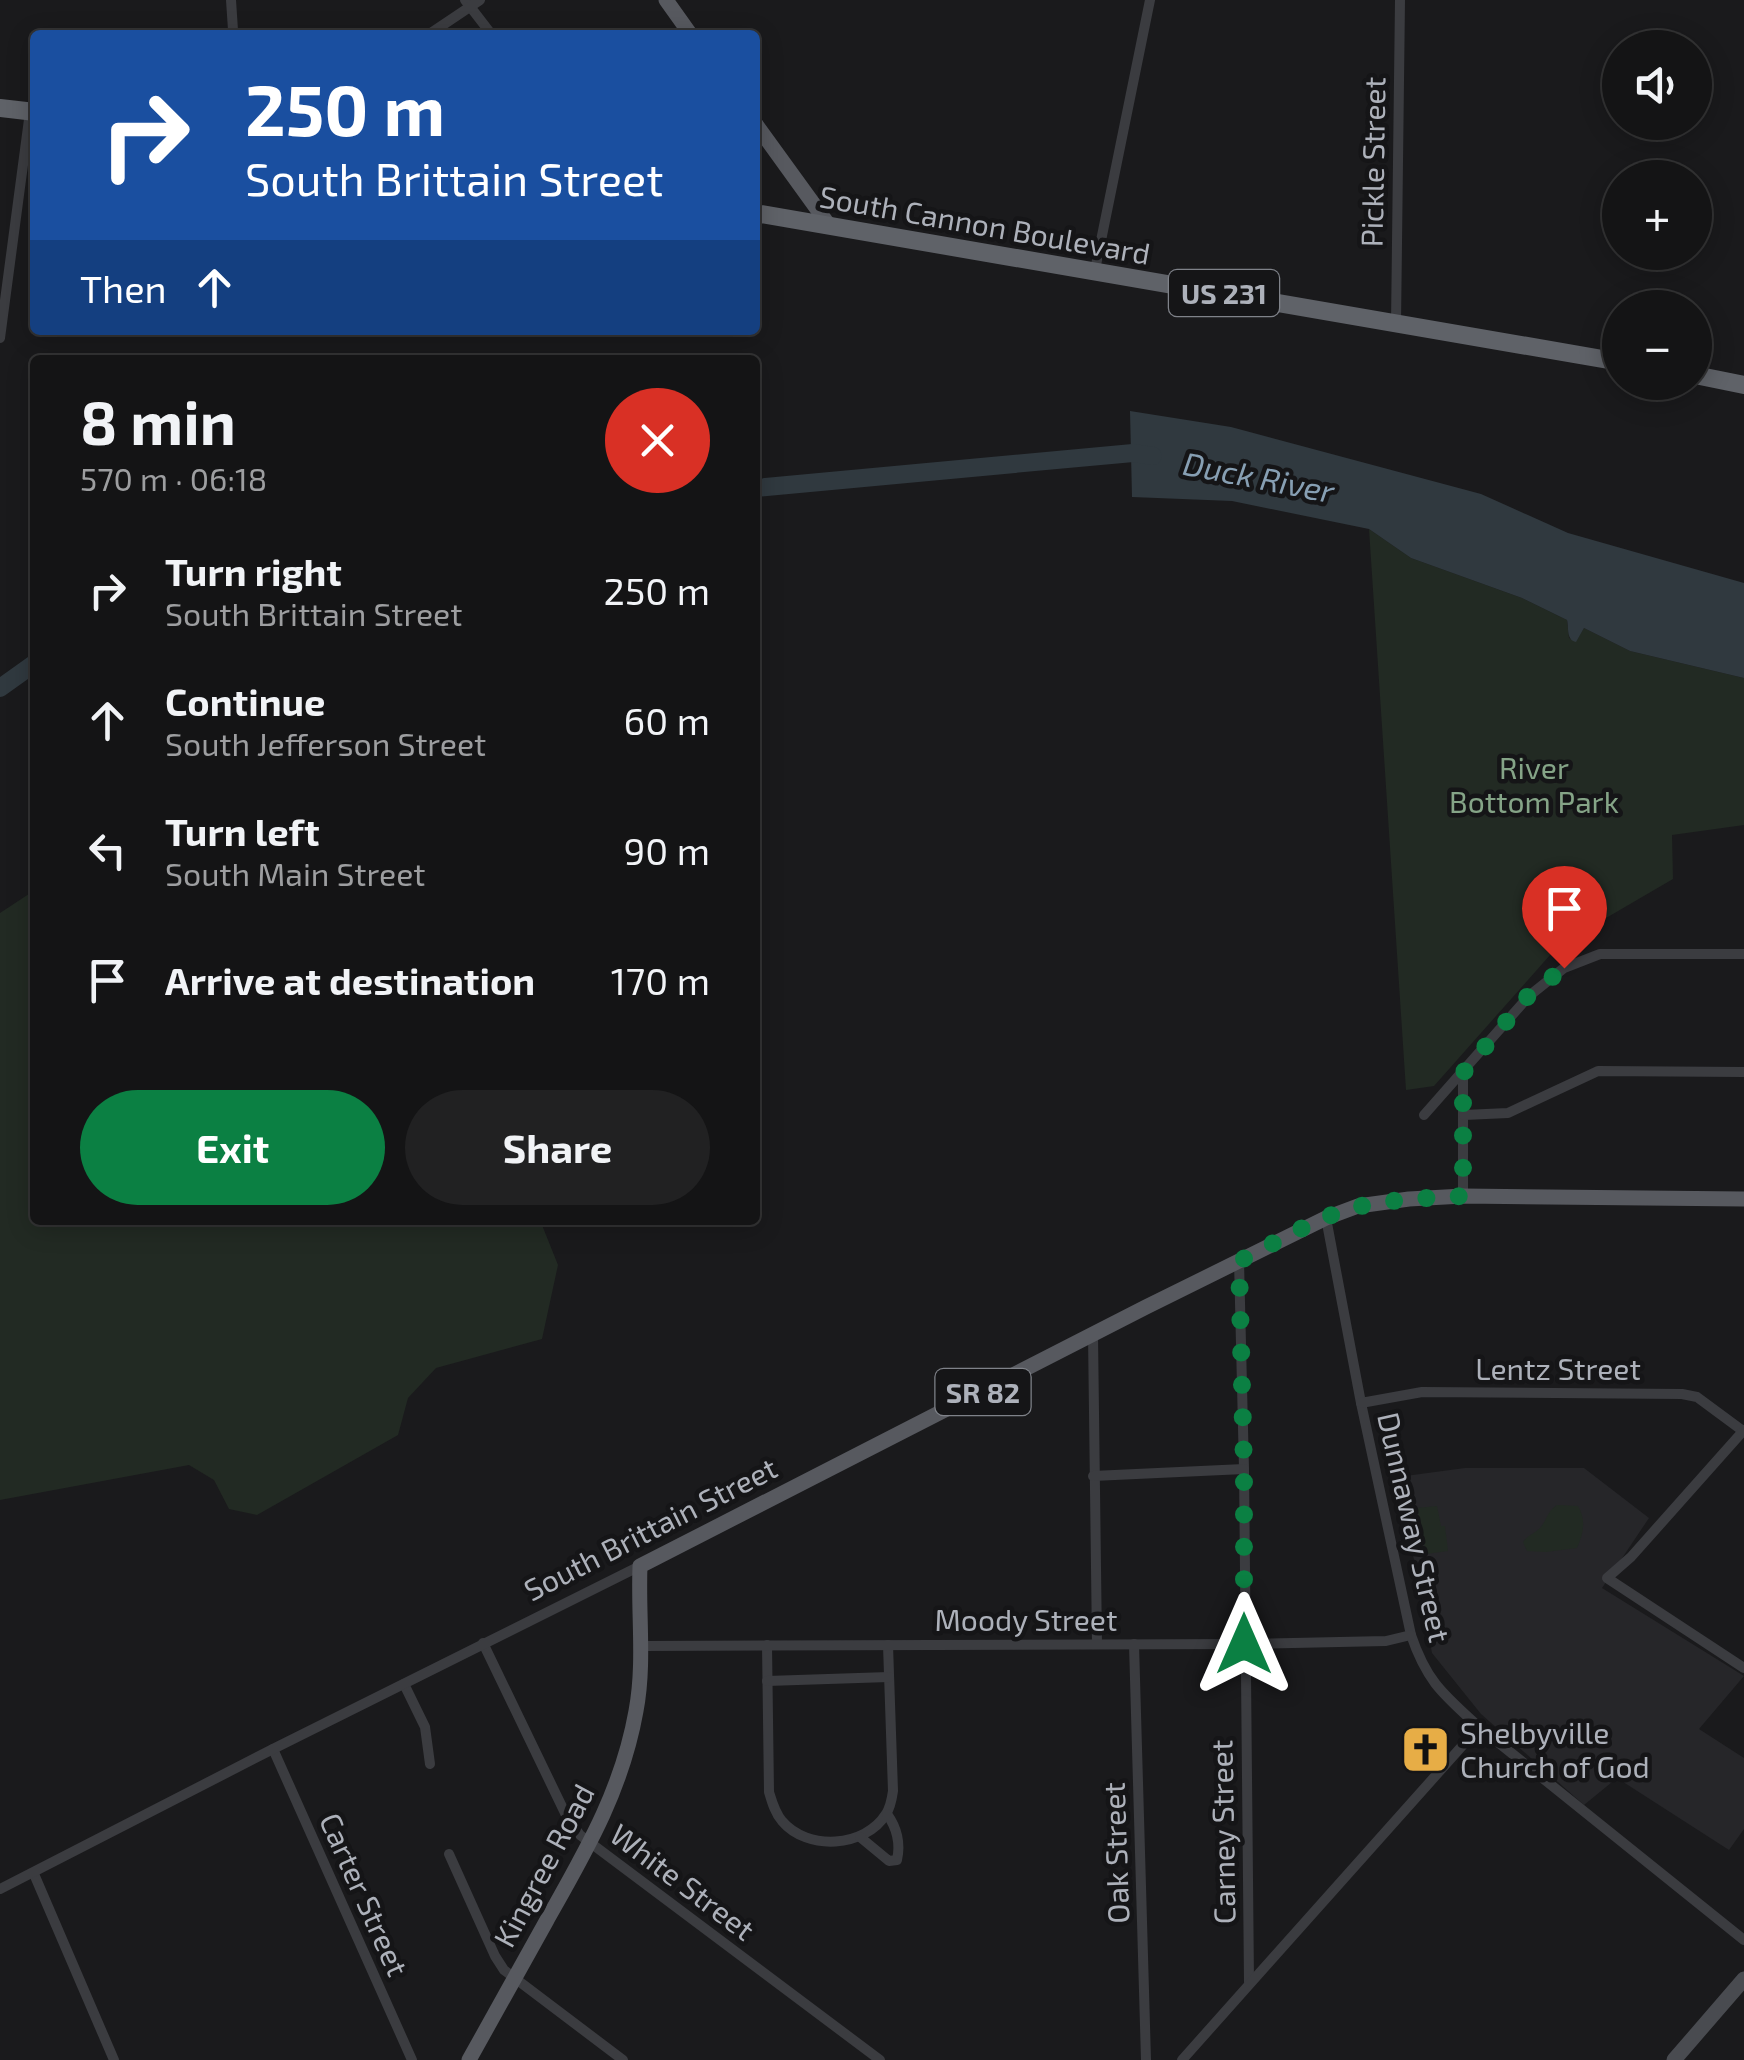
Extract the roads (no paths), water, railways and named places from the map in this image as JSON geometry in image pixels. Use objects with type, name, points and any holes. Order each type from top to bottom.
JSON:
[{"type":"highway","points":[[0,108],[30,112]]},
{"type":"highway","name":"South Cannon Boulevard","points":[[760,214],[1602,359]]},
{"type":"highway","points":[[1712,378],[1744,385]]},
{"type":"main road","points":[[666,0],[687,30]]},
{"type":"main road","points":[[760,130],[828,224]]},
{"type":"main road","name":"SR 82","points":[[1326,1218],[1358,1206],[1463,1196],[1744,1198]]},
{"type":"main road","name":"South Brittain Street","points":[[640,1566],[1326,1218]]},
{"type":"main road","name":"Kingree Road","points":[[469,2060],[591,1844],[612,1797],[639,1692],[640,1566]]},
{"type":"main road","points":[[1674,2060],[1744,1979]]},
{"type":"street","points":[[231,0],[233,30]]},
{"type":"street","points":[[1095,270],[1150,0]]},
{"type":"street","name":"Pickle Street","points":[[1396,324],[1400,0]]},
{"type":"street","points":[[435,30],[471,2],[489,30]]},
{"type":"street","points":[[0,338],[30,126]]},
{"type":"street","points":[[1424,1115],[1528,996],[1564,968],[1600,954],[1744,954]]},
{"type":"street","points":[[1464,1115],[1508,1113],[1598,1071],[1744,1072]]},
{"type":"street","points":[[1463,1073],[1463,1196]]},
{"type":"street","name":"Dunnaway Street","points":[[1326,1218],[1410,1635],[1420,1663],[1440,1691],[1478,1726],[1744,1940]]},
{"type":"street","name":"Carney Street","points":[[1239,1261],[1249,1982]]},
{"type":"street","points":[[1093,1334],[1096,1644]]},
{"type":"street","name":"Lentz Street","points":[[1362,1403],[1422,1392],[1682,1394],[1697,1396],[1744,1430]]},
{"type":"street","points":[[1744,1430],[1631,1557],[1606,1578],[1744,1668]]},
{"type":"street","points":[[1093,1476],[1244,1469]]},
{"type":"street","name":"South Brittain Street","points":[[0,1890],[640,1566]]},
{"type":"street","name":"Moody Street","points":[[642,1646],[1244,1644],[1386,1641],[1410,1635]]},
{"type":"street","name":"White Street","points":[[483,1644],[566,1815],[580,1835],[880,2060]]},
{"type":"street","name":"Oak Street","points":[[1134,1644],[1146,2060]]},
{"type":"street","points":[[767,1645],[772,1805],[780,1819],[802,1836],[830,1842],[860,1837],[887,1814],[894,1791],[888,1645]]},
{"type":"street","points":[[767,1682],[889,1677]]},
{"type":"street","points":[[404,1684],[425,1727],[430,1764]]},
{"type":"street","points":[[1182,2060],[1478,1726]]},
{"type":"street","name":"Carter Street","points":[[273,1749],[412,2060]]},
{"type":"street","points":[[860,1837],[889,1861],[898,1860],[898,1833],[887,1814]]},
{"type":"street","points":[[449,1854],[495,1956],[514,1979],[623,2060]]},
{"type":"street","points":[[34,1874],[114,2060]]},
{"type":"water","points":[[1130,411],[1231,427],[1481,494],[1568,533],[1744,583],[1744,678],[1630,651],[1584,628],[1573,641],[1567,620],[1522,598],[1411,558],[1369,529],[1232,501],[1132,497]]},
{"type":"waterway","name":"Duck River","points":[[760,488],[1133,453],[1153,456]]},
{"type":"waterway","name":"Duck River","points":[[0,688],[30,667]]},
{"type":"place","name":"Shelbyville Church of God","points":[[1425,1749]]},
{"type":"park label","name":"River Bottom Park","points":[[1534,784]]}]
